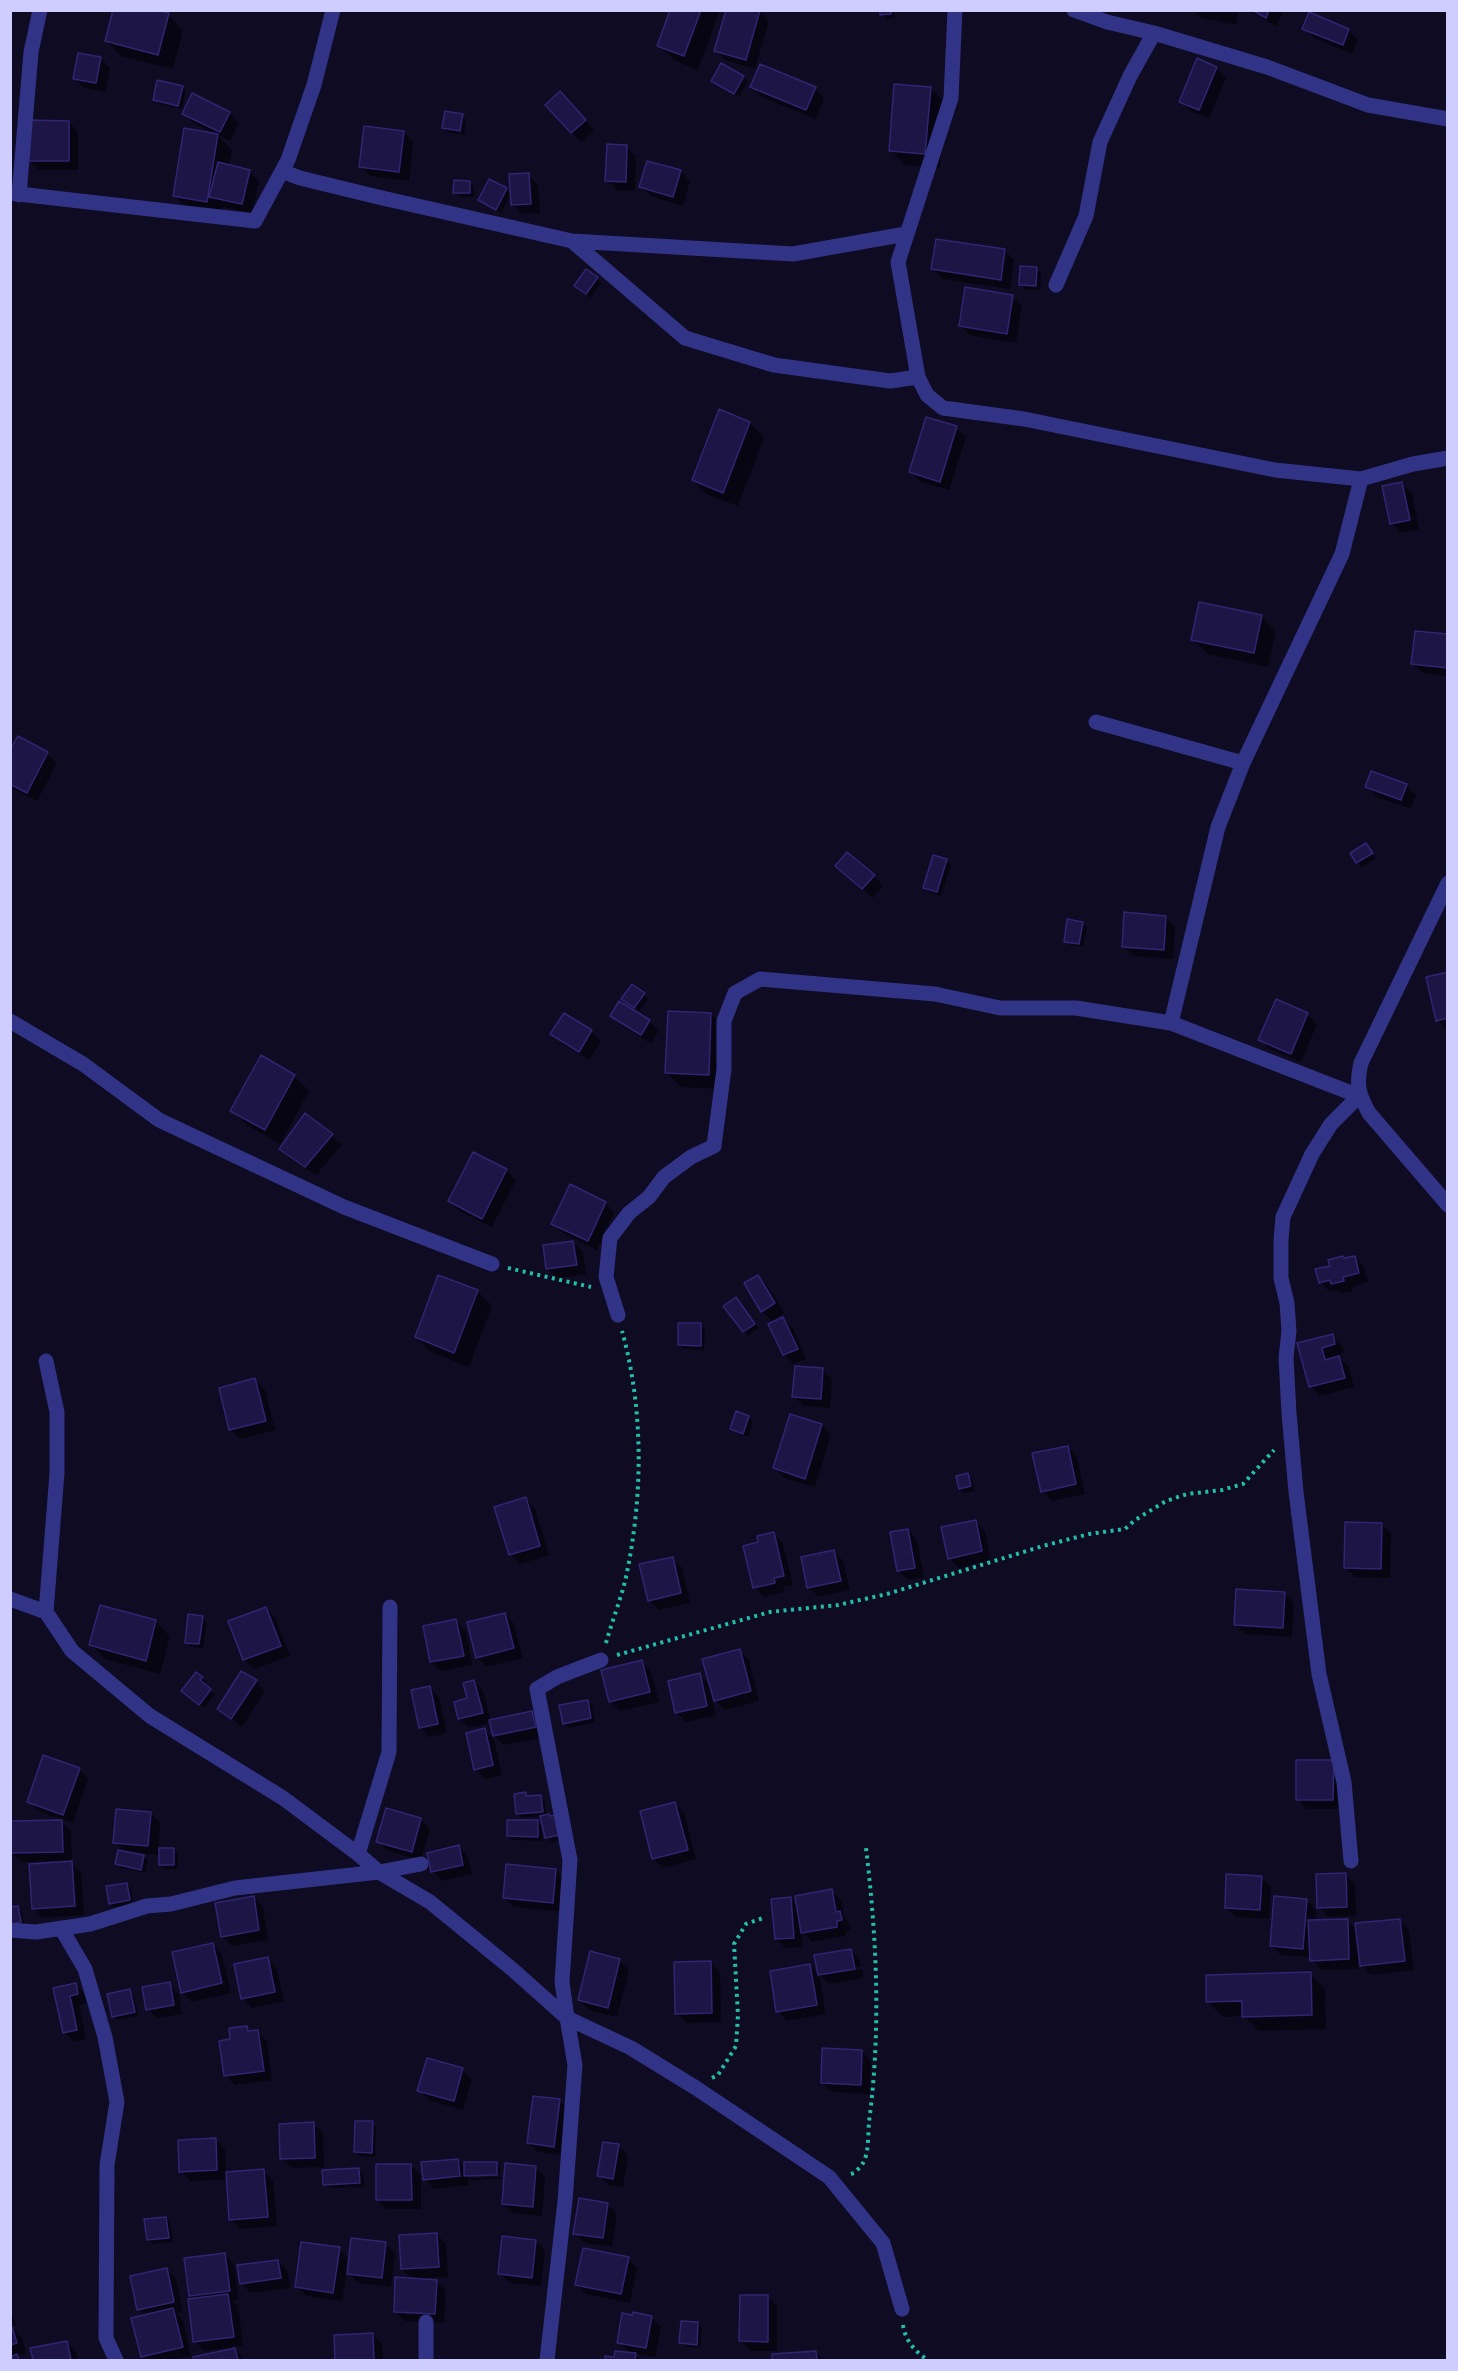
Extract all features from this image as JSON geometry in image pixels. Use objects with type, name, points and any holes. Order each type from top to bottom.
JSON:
[{"type":"street","points":[[39,10],[31,52],[15,194],[255,221],[282,171],[314,85],[333,10]]},
{"type":"street","points":[[955,10],[951,98],[898,262],[918,377],[927,395],[943,408],[1024,419],[1275,470],[1361,480],[1413,464],[1448,458]]},
{"type":"street","points":[[1074,10],[1107,22],[1154,33],[1267,67],[1368,105],[1448,119]]},
{"type":"street","points":[[1056,285],[1086,216],[1100,142],[1130,76],[1154,33]]},
{"type":"street","points":[[282,171],[300,178],[378,197],[572,241],[794,254],[906,234]]},
{"type":"street","points":[[572,241],[685,338],[774,365],[890,381],[918,377]]},
{"type":"street","points":[[1171,1023],[1218,827],[1243,763],[1342,554],[1361,480]]},
{"type":"street","points":[[1096,722],[1243,763]]},
{"type":"street","points":[[1448,883],[1361,1063],[1358,1080],[1359,1096],[1369,1113],[1448,1205]]},
{"type":"street","points":[[618,1316],[606,1277],[610,1239],[629,1213],[649,1197],[664,1177],[691,1157],[714,1146],[724,1069],[724,1021],[735,993],[760,980],[935,994],[1000,1008],[1076,1008],[1171,1023],[1359,1096]]},
{"type":"street","points":[[10,1021],[83,1064],[159,1120],[344,1207],[492,1264]]},
{"type":"street","points":[[1351,1861],[1344,1782],[1319,1674],[1311,1626],[1291,1436],[1286,1358],[1289,1331],[1287,1303],[1281,1278],[1283,1217],[1312,1154],[1331,1124],[1359,1096]]},
{"type":"street","points":[[46,1361],[57,1412],[57,1473],[46,1612]]},
{"type":"street","points":[[10,1599],[46,1612],[72,1652],[150,1716],[283,1798],[379,1872],[430,1902],[567,2018],[631,2048],[696,2088],[829,2177],[883,2243],[902,2309]]},
{"type":"street","points":[[358,1854],[389,1752],[390,1607]]},
{"type":"street","points":[[547,2361],[565,2200],[574,2065],[562,1982],[570,1860],[537,1689],[557,1677],[601,1660]]},
{"type":"street","points":[[10,1929],[36,1932],[90,1924],[147,1906],[171,1904],[235,1888],[379,1872],[421,1864]]},
{"type":"street","points":[[60,1928],[85,1969],[105,2037],[117,2102],[107,2166],[106,2326],[106,2338],[116,2361]]},
{"type":"street","points":[[426,2322],[426,2361]]},
{"type":"path","points":[[492,1264],[593,1287]]},
{"type":"path","points":[[601,1660],[626,1577],[639,1488],[639,1432],[628,1351],[618,1316]]},
{"type":"path","points":[[601,1660],[656,1642],[714,1629],[770,1612],[838,1605],[887,1594],[1043,1546],[1089,1534],[1125,1530],[1135,1520],[1166,1501],[1187,1494],[1222,1490],[1242,1484],[1274,1450],[1291,1436]]},
{"type":"path","points":[[829,2177],[854,2174],[864,2162],[872,2100],[878,1989],[873,1904],[866,1848]]},
{"type":"path","points":[[696,2088],[718,2075],[736,2046],[738,2015],[734,1944],[746,1924],[766,1917]]},
{"type":"path","points":[[902,2309],[905,2335],[919,2355],[928,2361]]},
{"type":"building","points":[[113,10],[157,10],[169,13],[158,55],[105,41]]},
{"type":"building","points":[[670,10],[701,10],[684,56],[657,46]]},
{"type":"building","points":[[726,10],[760,10],[746,60],[714,51]]},
{"type":"building","points":[[880,10],[891,10],[891,14],[880,15]]},
{"type":"building","points":[[1252,10],[1269,10],[1266,18]]},
{"type":"building","points":[[1309,12],[1349,29],[1343,45],[1302,29]]},
{"type":"building","points":[[78,53],[101,57],[96,83],[73,79]]},
{"type":"building","points":[[1197,58],[1217,67],[1199,110],[1179,102]]},
{"type":"building","points":[[721,63],[744,76],[734,94],[711,81]]},
{"type":"building","points":[[760,64],[816,87],[806,110],[750,87]]},
{"type":"building","points":[[157,80],[183,86],[178,106],[153,100]]},
{"type":"building","points":[[894,84],[931,87],[925,154],[889,151]]},
{"type":"building","points":[[560,91],[586,120],[571,133],[545,105]]},
{"type":"building","points":[[192,93],[230,112],[220,132],[182,114]]},
{"type":"building","points":[[445,111],[463,114],[460,131],[442,128]]},
{"type":"building","points":[[28,120],[69,121],[69,161],[28,161]]},
{"type":"building","points":[[364,126],[404,131],[399,172],[359,167]]},
{"type":"building","points":[[184,128],[218,134],[207,202],[173,196]]},
{"type":"building","points":[[607,144],[627,145],[626,182],[605,181]]},
{"type":"building","points":[[647,161],[681,170],[673,197],[639,187]]},
{"type":"building","points":[[218,162],[250,170],[242,204],[209,197]]},
{"type":"building","points":[[529,173],[531,204],[511,205],[509,174]]},
{"type":"building","points":[[489,179],[507,188],[496,210],[478,200]]},
{"type":"building","points":[[454,180],[470,181],[470,193],[453,193]]},
{"type":"building","points":[[936,239],[1005,249],[1001,280],[931,269]]},
{"type":"building","points":[[1020,266],[1037,267],[1036,286],[1019,285]]},
{"type":"building","points":[[586,269],[598,277],[586,294],[574,286]]},
{"type":"building","points":[[965,287],[1013,295],[1007,334],[959,326]]},
{"type":"building","points":[[719,409],[750,422],[723,493],[692,480]]},
{"type":"building","points":[[926,417],[957,426],[940,482],[909,472]]},
{"type":"building","points":[[1402,482],[1410,520],[1390,524],[1382,486]]},
{"type":"building","points":[[1199,602],[1262,615],[1254,653],[1191,640]]},
{"type":"building","points":[[1415,631],[1448,634],[1448,668],[1411,664]]},
{"type":"building","points":[[18,736],[48,752],[27,793],[10,784],[10,750]]},
{"type":"building","points":[[1371,771],[1407,784],[1401,800],[1365,787]]},
{"type":"building","points":[[1366,843],[1373,853],[1356,863],[1350,853]]},
{"type":"building","points":[[847,852],[875,875],[862,889],[835,866]]},
{"type":"building","points":[[933,855],[947,859],[937,892],[923,888]]},
{"type":"building","points":[[1124,912],[1166,916],[1164,950],[1122,947]]},
{"type":"building","points":[[1067,919],[1083,922],[1079,944],[1064,942]]},
{"type":"building","points":[[1448,972],[1448,1018],[1436,1021],[1426,977]]},
{"type":"building","points":[[632,984],[645,993],[634,1008],[621,999]]},
{"type":"building","points":[[1276,999],[1308,1013],[1291,1054],[1258,1040]]},
{"type":"building","points":[[619,1001],[650,1020],[641,1035],[610,1016]]},
{"type":"building","points":[[668,1011],[711,1013],[709,1075],[665,1073]]},
{"type":"building","points":[[564,1013],[592,1030],[579,1052],[550,1034]]},
{"type":"building","points":[[261,1055],[295,1075],[265,1130],[230,1111]]},
{"type":"building","points":[[305,1113],[333,1134],[305,1167],[279,1149]]},
{"type":"building","points":[[473,1152],[507,1169],[482,1219],[448,1201]]},
{"type":"building","points":[[570,1184],[606,1202],[588,1241],[551,1224]]},
{"type":"building","points":[[573,1241],[577,1265],[546,1269],[543,1245]]},
{"type":"building","points":[[1343,1256],[1344,1258],[1355,1256],[1359,1273],[1343,1277],[1344,1281],[1331,1284],[1330,1280],[1319,1283],[1315,1269],[1330,1266],[1328,1260]]},
{"type":"building","points":[[438,1275],[478,1290],[454,1353],[415,1337]]},
{"type":"building","points":[[758,1275],[775,1303],[761,1312],[744,1283]]},
{"type":"building","points":[[736,1297],[755,1324],[743,1332],[723,1306]]},
{"type":"building","points":[[783,1317],[798,1349],[783,1355],[768,1324]]},
{"type":"building","points":[[678,1323],[701,1323],[701,1346],[678,1345]]},
{"type":"building","points":[[1333,1334],[1335,1344],[1322,1348],[1325,1360],[1339,1356],[1345,1378],[1309,1387],[1297,1343]]},
{"type":"building","points":[[795,1366],[823,1368],[821,1399],[792,1397]]},
{"type":"building","points":[[255,1378],[266,1421],[229,1430],[219,1388]]},
{"type":"building","points":[[736,1411],[749,1416],[743,1434],[730,1429]]},
{"type":"building","points":[[790,1414],[822,1424],[805,1479],[773,1468]]},
{"type":"building","points":[[1068,1446],[1076,1484],[1041,1492],[1032,1453]]},
{"type":"building","points":[[968,1473],[971,1486],[959,1489],[956,1476]]},
{"type":"building","points":[[526,1497],[540,1546],[509,1555],[494,1507]]},
{"type":"building","points":[[976,1520],[982,1551],[948,1559],[941,1527]]},
{"type":"building","points":[[1345,1522],[1382,1523],[1381,1569],[1344,1568]]},
{"type":"building","points":[[908,1529],[915,1568],[897,1571],[890,1532]]},
{"type":"building","points":[[774,1532],[784,1576],[774,1578],[775,1583],[753,1588],[743,1546],[758,1542],[757,1536]]},
{"type":"building","points":[[834,1550],[841,1581],[807,1588],[801,1557]]},
{"type":"building","points":[[673,1557],[681,1593],[648,1601],[639,1564]]},
{"type":"building","points":[[1236,1589],[1285,1592],[1283,1628],[1234,1625]]},
{"type":"building","points":[[100,1605],[156,1620],[146,1661],[89,1645]]},
{"type":"building","points":[[266,1607],[281,1646],[243,1660],[228,1621]]},
{"type":"building","points":[[505,1613],[514,1648],[476,1658],[467,1622]]},
{"type":"building","points":[[188,1614],[203,1616],[199,1644],[185,1643]]},
{"type":"building","points":[[456,1619],[464,1656],[430,1662],[423,1626]]},
{"type":"building","points":[[740,1649],[751,1691],[714,1701],[702,1659]]},
{"type":"building","points":[[642,1660],[650,1692],[609,1702],[601,1670]]},
{"type":"building","points":[[241,1671],[257,1680],[231,1719],[217,1709]]},
{"type":"building","points":[[196,1672],[203,1677],[200,1680],[211,1689],[199,1705],[181,1691]]},
{"type":"building","points":[[700,1673],[707,1706],[675,1713],[668,1681]]},
{"type":"building","points":[[474,1680],[483,1713],[458,1719],[454,1702],[467,1698],[463,1683]]},
{"type":"building","points":[[430,1686],[438,1724],[419,1728],[411,1690]]},
{"type":"building","points":[[588,1700],[591,1718],[563,1724],[559,1705]]},
{"type":"building","points":[[532,1711],[536,1727],[493,1736],[489,1720]]},
{"type":"building","points":[[485,1728],[493,1765],[474,1770],[466,1733]]},
{"type":"building","points":[[43,1755],[80,1768],[63,1815],[27,1802]]},
{"type":"building","points":[[1296,1760],[1334,1760],[1333,1800],[1296,1800]]},
{"type":"building","points":[[526,1792],[526,1796],[541,1795],[543,1812],[516,1814],[514,1794]]},
{"type":"building","points":[[675,1802],[688,1850],[652,1859],[640,1811]]},
{"type":"building","points":[[386,1808],[421,1818],[412,1852],[376,1842]]},
{"type":"building","points":[[116,1809],[151,1812],[148,1846],[113,1843]]},
{"type":"building","points":[[549,1814],[550,1816],[556,1815],[560,1835],[545,1838],[540,1816]]},
{"type":"building","points":[[62,1820],[63,1852],[10,1853],[10,1821]]},
{"type":"building","points":[[507,1820],[538,1820],[538,1837],[507,1836]]},
{"type":"building","points":[[459,1845],[463,1865],[431,1872],[427,1853]]},
{"type":"building","points":[[159,1848],[174,1848],[174,1865],[159,1865]]},
{"type":"building","points":[[118,1850],[144,1855],[141,1870],[115,1864]]},
{"type":"building","points":[[72,1861],[75,1906],[32,1909],[29,1864]]},
{"type":"building","points":[[506,1864],[556,1869],[553,1903],[503,1898]]},
{"type":"building","points":[[1346,1873],[1347,1907],[1317,1908],[1316,1874]]},
{"type":"building","points":[[1226,1874],[1262,1876],[1260,1910],[1225,1908]]},
{"type":"building","points":[[127,1883],[130,1900],[109,1904],[106,1886]]},
{"type":"building","points":[[832,1889],[836,1912],[840,1911],[842,1920],[837,1921],[837,1927],[801,1933],[795,1896]]},
{"type":"building","points":[[254,1896],[259,1930],[221,1937],[215,1903]]},
{"type":"building","points":[[1274,1896],[1307,1899],[1303,1949],[1270,1946]]},
{"type":"building","points":[[791,1897],[794,1938],[775,1939],[771,1899]]},
{"type":"building","points":[[18,1906],[21,1922],[10,1925],[10,1907]]},
{"type":"building","points":[[1348,1919],[1349,1959],[1310,1961],[1308,1920]]},
{"type":"building","points":[[1400,1919],[1405,1961],[1360,1966],[1355,1923]]},
{"type":"building","points":[[213,1943],[222,1983],[181,1993],[172,1952]]},
{"type":"building","points":[[851,1949],[855,1969],[818,1975],[814,1955]]},
{"type":"building","points":[[590,1951],[620,1959],[608,2008],[578,2000]]},
{"type":"building","points":[[268,1957],[275,1992],[241,1999],[234,1964]]},
{"type":"building","points":[[711,1961],[712,2013],[675,2014],[674,1962]]},
{"type":"building","points":[[810,1964],[817,2005],[776,2012],[770,1971]]},
{"type":"building","points":[[1311,1972],[1312,2015],[1242,2017],[1242,2001],[1206,2002],[1206,1975]]},
{"type":"building","points":[[170,1982],[174,2005],[146,2010],[142,1987]]},
{"type":"building","points":[[76,1983],[78,1994],[70,1996],[77,2030],[63,2033],[53,1988]]},
{"type":"building","points":[[130,1989],[135,2012],[112,2017],[107,1994]]},
{"type":"building","points":[[247,2026],[248,2031],[258,2030],[264,2071],[224,2076],[219,2041],[230,2039],[229,2028]]},
{"type":"building","points":[[822,2048],[862,2050],[861,2085],[821,2083]]},
{"type":"building","points":[[427,2058],[463,2068],[454,2101],[417,2091]]},
{"type":"building","points":[[533,2096],[560,2099],[554,2147],[527,2143]]},
{"type":"building","points":[[355,2121],[373,2121],[372,2153],[354,2152]]},
{"type":"building","points":[[314,2122],[315,2158],[280,2159],[279,2124]]},
{"type":"building","points":[[216,2138],[217,2170],[179,2172],[178,2140]]},
{"type":"building","points":[[603,2142],[619,2144],[613,2179],[597,2176]]},
{"type":"building","points":[[458,2159],[460,2176],[423,2180],[421,2162]]},
{"type":"building","points":[[464,2162],[497,2162],[497,2175],[464,2176]]},
{"type":"building","points":[[505,2163],[536,2166],[533,2207],[502,2204]]},
{"type":"building","points":[[376,2164],[411,2164],[412,2200],[376,2200]]},
{"type":"building","points":[[359,2168],[360,2183],[323,2185],[322,2170]]},
{"type":"building","points":[[264,2169],[268,2217],[229,2220],[226,2172]]},
{"type":"building","points":[[579,2198],[608,2203],[603,2238],[573,2234]]},
{"type":"building","points":[[166,2217],[169,2238],[147,2240],[144,2219]]},
{"type":"building","points":[[437,2233],[439,2267],[401,2269],[399,2235]]},
{"type":"building","points":[[502,2236],[536,2240],[532,2278],[498,2274]]},
{"type":"building","points":[[351,2238],[386,2242],[382,2278],[347,2274]]},
{"type":"building","points":[[301,2242],[340,2247],[333,2293],[295,2287]]},
{"type":"building","points":[[583,2248],[629,2257],[621,2294],[575,2285]]},
{"type":"building","points":[[225,2253],[230,2291],[189,2296],[184,2258]]},
{"type":"building","points":[[278,2260],[281,2278],[240,2284],[237,2265]]},
{"type":"building","points":[[167,2268],[174,2302],[137,2310],[130,2276]]},
{"type":"building","points":[[395,2277],[437,2280],[435,2314],[394,2312]]},
{"type":"building","points":[[228,2294],[234,2337],[193,2342],[188,2299]]},
{"type":"building","points":[[740,2295],[768,2295],[768,2342],[739,2341]]},
{"type":"building","points":[[173,2308],[183,2347],[141,2357],[131,2318]]},
{"type":"building","points":[[633,2312],[652,2316],[646,2348],[617,2343],[622,2313],[632,2315]]},
{"type":"building","points":[[681,2321],[698,2322],[697,2345],[679,2343]]},
{"type":"building","points":[[10,2327],[12,2327],[17,2343],[10,2345]]},
{"type":"building","points":[[373,2333],[374,2360],[335,2360],[334,2335]]},
{"type":"building","points":[[67,2341],[71,2360],[33,2360],[30,2348]]},
{"type":"building","points":[[235,2348],[238,2360],[194,2360],[193,2357]]},
{"type":"building","points":[[615,2351],[636,2353],[635,2360],[605,2360],[605,2356],[614,2357]]},
{"type":"building","points":[[816,2351],[817,2360],[772,2360],[772,2354]]},
{"type":"building","points":[[17,2354],[19,2360],[10,2360],[10,2357]]}]
